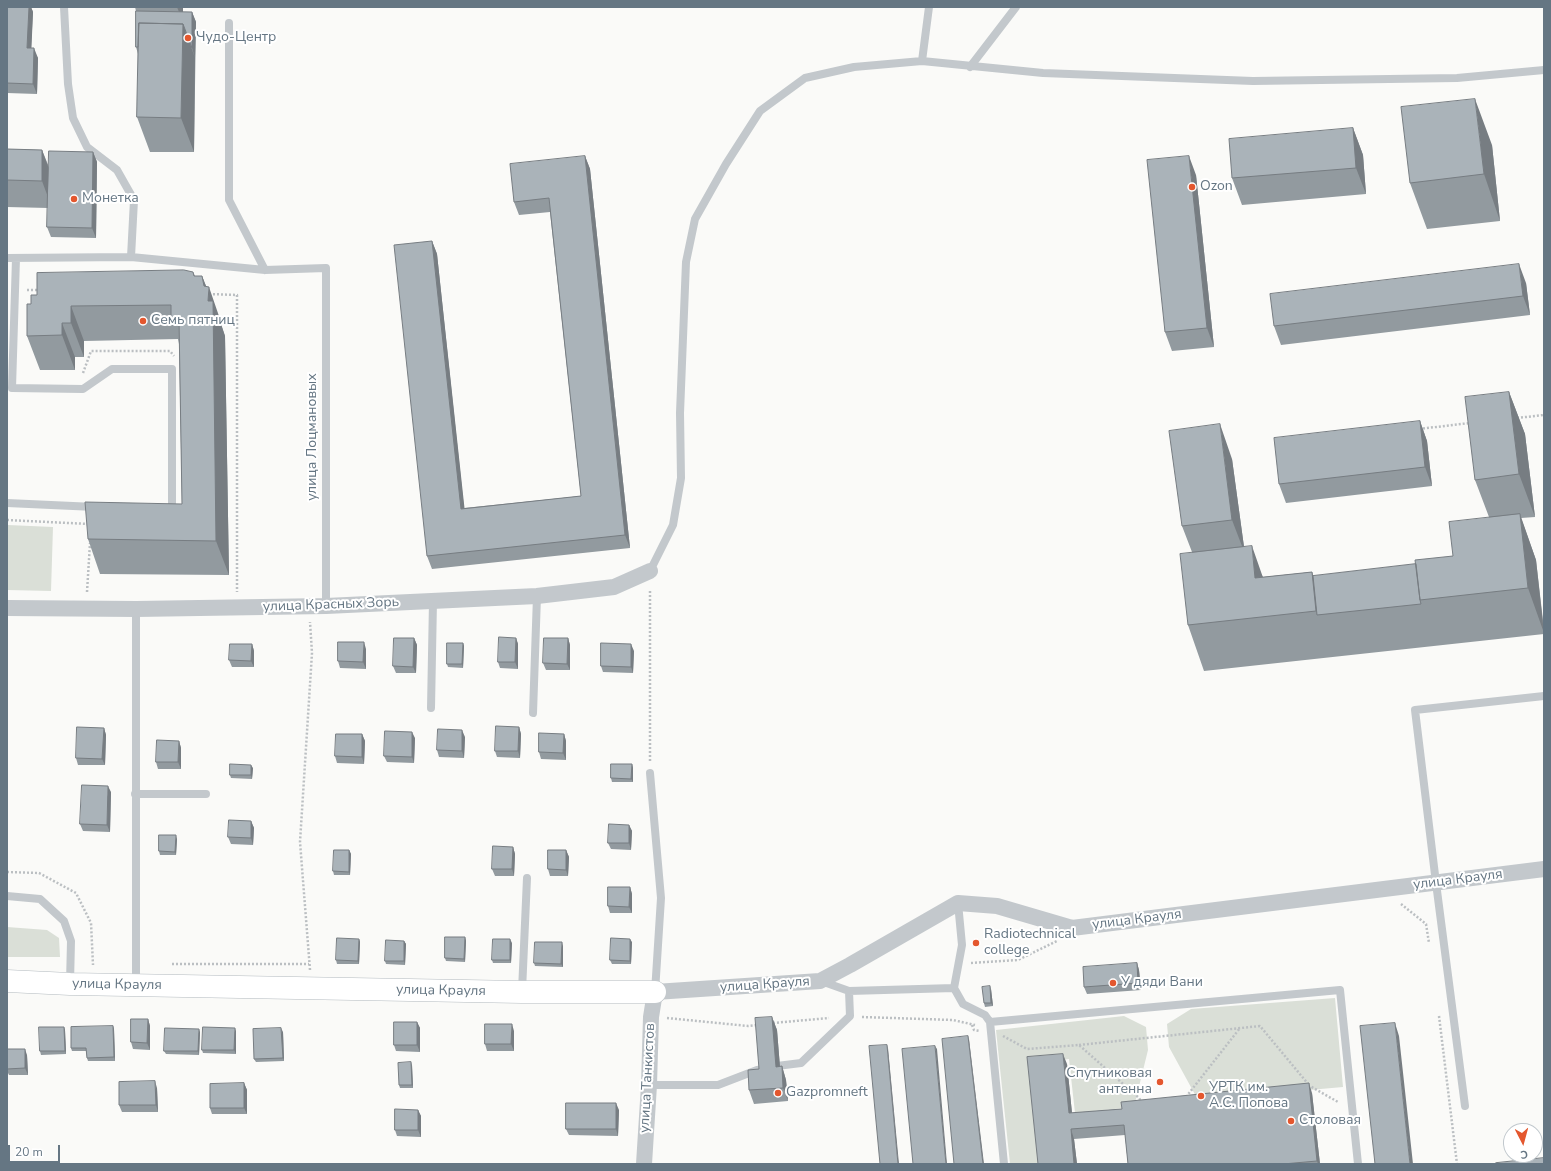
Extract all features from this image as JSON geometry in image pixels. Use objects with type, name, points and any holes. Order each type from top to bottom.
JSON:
[{"type":"street","name":"улица Красных Зорь","points":[[7,608],[136,609],[326,606],[537,596],[614,586],[650,571]]},
{"type":"street","name":"улица Крауля","points":[[7,981],[70,984],[522,992],[654,992],[820,981],[857,962],[958,903],[997,906],[1072,928],[1544,869]]},
{"type":"street","name":"улица Танкистов","points":[[644,1164],[651,1017],[654,992]]},
{"type":"lane","points":[[64,7],[68,84],[73,118],[87,147],[117,170],[134,200],[131,257]]},
{"type":"lane","points":[[922,61],[929,7]]},
{"type":"lane","points":[[970,67],[1016,7]]},
{"type":"lane","points":[[229,23],[229,200],[265,270]]},
{"type":"lane","points":[[650,571],[673,524],[681,478],[680,413],[686,262],[695,219],[726,164],[760,111],[805,78],[854,67],[922,61],[970,67],[1043,73],[1253,82],[1457,78],[1544,70]]},
{"type":"lane","points":[[7,258],[131,257],[265,270]]},
{"type":"lane","points":[[16,258],[12,388],[82,389],[112,369],[172,369],[172,510],[156,509]]},
{"type":"lane","name":"улица Лоцмановых","points":[[265,270],[326,268],[326,606]]},
{"type":"lane","points":[[7,503],[101,507]]},
{"type":"lane","points":[[533,713],[537,596]]},
{"type":"lane","points":[[431,708],[432,601]]},
{"type":"lane","points":[[136,609],[136,985]]},
{"type":"lane","points":[[1465,1106],[1415,710],[1544,696]]},
{"type":"lane","points":[[650,773],[661,898],[654,992]]},
{"type":"lane","points":[[135,794],[206,794]]},
{"type":"lane","points":[[522,992],[528,878]]},
{"type":"lane","points":[[7,896],[40,899],[64,921],[71,941],[70,984]]},
{"type":"lane","points":[[958,903],[962,946],[954,988],[964,1004],[985,1015],[990,1026],[1004,1164]]},
{"type":"lane","points":[[820,981],[848,991],[954,988]]},
{"type":"lane","points":[[990,1026],[1340,990],[1358,1164]]},
{"type":"lane","points":[[649,1084],[718,1085],[761,1068],[801,1063],[850,1016],[848,991]]},
{"type":"path","points":[[23,290],[47,291]]},
{"type":"path","points":[[205,294],[237,295],[237,598]]},
{"type":"path","points":[[81,376],[91,351],[170,351],[178,360]]},
{"type":"path","points":[[1512,418],[1544,415]]},
{"type":"path","points":[[1417,430],[1473,423]]},
{"type":"path","points":[[7,520],[92,524]]},
{"type":"path","points":[[87,597],[91,538]]},
{"type":"path","points":[[650,591],[650,773]]},
{"type":"path","points":[[310,606],[312,653],[300,842],[311,988]]},
{"type":"path","points":[[1399,903],[1426,924],[1431,950]]},
{"type":"path","points":[[167,964],[310,964]]},
{"type":"path","points":[[92,965],[99,965]]},
{"type":"path","points":[[1438,1013],[1457,1164]]},
{"type":"path","points":[[771,1023],[850,1016],[953,1020],[990,1026],[1027,1049],[1260,1026],[1310,1086],[1352,1110]]},
{"type":"path","points":[[651,1017],[748,1026],[764,1024]]},
{"type":"path","points":[[1191,1099],[1183,1100],[1240,1028]]},
{"type":"path","points":[[1079,1045],[1139,1098],[1143,1104]]},
{"type":"path","points":[[1302,1087],[1310,1086]]},
{"type":"shaded area","points":[[8,525],[53,527],[51,591],[7,590]]},
{"type":"shaded area","points":[[7,927],[47,930],[59,938],[60,957],[7,957]]},
{"type":"shaded area","points":[[1335,998],[1343,1087],[1198,1100],[1169,1047],[1167,1024],[1191,1009]]},
{"type":"shaded area","points":[[1124,1016],[1146,1027],[1148,1050],[1134,1107],[1075,1113],[1069,1059],[1028,1064],[1039,1164],[1010,1164],[996,1030]]},
{"type":"building","points":[[7,7],[29,7],[27,48],[34,48],[33,84],[7,83]]},
{"type":"building","points":[[136,11],[192,12],[192,48],[183,24],[139,23],[138,47],[136,47]]},
{"type":"building","points":[[139,23],[183,24],[181,118],[137,117]]},
{"type":"building","points":[[1475,99],[1484,174],[1410,183],[1401,107]]},
{"type":"building","points":[[1353,128],[1356,168],[1232,178],[1229,139]]},
{"type":"building","points":[[7,149],[42,150],[42,181],[7,180]]},
{"type":"building","points":[[49,151],[93,152],[92,228],[47,227]]},
{"type":"building","points":[[585,156],[625,535],[427,556],[394,245],[432,241],[461,509],[581,496],[549,198],[514,202],[510,164]]},
{"type":"building","points":[[1189,156],[1207,328],[1165,332],[1147,160]]},
{"type":"building","points":[[1519,264],[1523,296],[1274,326],[1270,294]]},
{"type":"building","points":[[184,270],[193,272],[194,276],[202,276],[204,286],[209,287],[208,301],[213,301],[216,541],[88,539],[85,502],[182,504],[179,320],[171,320],[171,305],[71,306],[71,323],[62,323],[62,335],[27,336],[27,304],[31,304],[31,295],[37,295],[37,273]]},
{"type":"building","points":[[1509,392],[1519,474],[1475,480],[1465,397]]},
{"type":"building","points":[[1420,421],[1425,467],[1279,484],[1274,438]]},
{"type":"building","points":[[1220,424],[1232,520],[1182,526],[1169,431]]},
{"type":"building","points":[[1520,514],[1528,588],[1420,600],[1415,560],[1453,556],[1449,522]]},
{"type":"building","points":[[1252,546],[1255,578],[1312,572],[1316,611],[1188,625],[1180,554]]},
{"type":"building","points":[[1416,564],[1421,604],[1317,615],[1313,576]]},
{"type":"building","points":[[499,637],[516,638],[515,662],[498,662]]},
{"type":"building","points":[[394,638],[414,638],[413,667],[393,666]]},
{"type":"building","points":[[544,638],[568,638],[567,664],[543,663]]},
{"type":"building","points":[[338,642],[364,642],[363,662],[338,661]]},
{"type":"building","points":[[447,643],[463,643],[462,664],[447,664]]},
{"type":"building","points":[[601,643],[631,644],[631,667],[601,666]]},
{"type":"building","points":[[230,644],[252,644],[251,661],[229,660]]},
{"type":"building","points":[[496,726],[519,727],[518,751],[495,751]]},
{"type":"building","points":[[77,727],[104,728],[102,759],[76,758]]},
{"type":"building","points":[[438,729],[462,730],[462,751],[437,750]]},
{"type":"building","points":[[385,731],[412,732],[412,757],[384,756]]},
{"type":"building","points":[[539,733],[564,734],[563,753],[539,752]]},
{"type":"building","points":[[336,734],[362,734],[362,757],[335,756]]},
{"type":"building","points":[[157,740],[179,741],[178,762],[156,762]]},
{"type":"building","points":[[230,764],[251,765],[251,775],[230,775]]},
{"type":"building","points":[[611,764],[632,764],[631,779],[611,778]]},
{"type":"building","points":[[82,785],[108,786],[107,825],[80,824]]},
{"type":"building","points":[[229,820],[251,821],[251,838],[228,837]]},
{"type":"building","points":[[609,824],[629,825],[629,843],[608,843]]},
{"type":"building","points":[[159,835],[176,835],[175,852],[159,851]]},
{"type":"building","points":[[493,846],[513,847],[512,869],[492,869]]},
{"type":"building","points":[[334,850],[349,850],[349,872],[333,871]]},
{"type":"building","points":[[548,850],[566,850],[566,870],[548,869]]},
{"type":"building","points":[[608,887],[630,887],[629,907],[608,906]]},
{"type":"building","points":[[445,937],[465,937],[464,959],[445,958]]},
{"type":"building","points":[[337,938],[359,939],[358,961],[336,960]]},
{"type":"building","points":[[611,938],[630,939],[630,961],[610,960]]},
{"type":"building","points":[[493,939],[510,939],[510,960],[492,960]]},
{"type":"building","points":[[386,940],[404,941],[404,961],[385,961]]},
{"type":"building","points":[[535,942],[562,942],[561,964],[534,963]]},
{"type":"building","points":[[1137,963],[1138,983],[1084,987],[1083,967]]},
{"type":"building","points":[[990,986],[991,1003],[984,1003],[982,987]]},
{"type":"building","points":[[772,1017],[776,1067],[782,1066],[783,1088],[749,1090],[748,1070],[759,1069],[755,1018]]},
{"type":"building","points":[[131,1019],[148,1019],[147,1043],[131,1042]]},
{"type":"building","points":[[394,1022],[417,1022],[417,1045],[394,1045]]},
{"type":"building","points":[[1395,1023],[1410,1164],[1375,1164],[1360,1026]]},
{"type":"building","points":[[485,1024],[512,1024],[511,1044],[485,1044]]},
{"type":"building","points":[[113,1026],[114,1057],[87,1058],[86,1048],[71,1048],[71,1027]]},
{"type":"building","points":[[39,1027],[64,1027],[65,1051],[40,1051]]},
{"type":"building","points":[[203,1027],[235,1028],[234,1050],[202,1050]]},
{"type":"building","points":[[165,1028],[199,1029],[198,1051],[164,1051]]},
{"type":"building","points":[[281,1028],[283,1058],[254,1059],[253,1029]]},
{"type":"building","points":[[968,1036],[983,1164],[954,1164],[942,1039]]},
{"type":"building","points":[[887,1045],[898,1164],[880,1164],[869,1046]]},
{"type":"building","points":[[935,1046],[946,1164],[913,1164],[902,1049]]},
{"type":"building","points":[[7,1049],[25,1049],[25,1068],[7,1069]]},
{"type":"building","points":[[1063,1054],[1069,1113],[1122,1109],[1121,1102],[1309,1083],[1317,1161],[1283,1164],[1128,1164],[1124,1125],[1071,1129],[1074,1164],[1038,1164],[1027,1057]]},
{"type":"building","points":[[411,1062],[412,1085],[399,1085],[398,1063]]},
{"type":"building","points":[[155,1081],[156,1105],[119,1105],[119,1082]]},
{"type":"building","points":[[244,1083],[244,1108],[210,1108],[210,1084]]},
{"type":"building","points":[[566,1103],[616,1103],[616,1129],[566,1129]]},
{"type":"building","points":[[395,1109],[418,1110],[418,1130],[395,1130]]},
{"type":"building","points":[[1543,1158],[1544,1164],[1496,1163],[1543,1163]]},
{"type":"place","name":"Чудо-Центр","points":[[188,38]]},
{"type":"place","name":"Ozon","points":[[1192,187]]},
{"type":"place","name":"Монетка","points":[[74,199]]},
{"type":"place","name":"Семь пятниц","points":[[143,321]]},
{"type":"place","name":"Radiotechnical college","points":[[976,943]]},
{"type":"place","name":"У дяди Вани","points":[[1113,983]]},
{"type":"place","name":"Спутниковая антенна","points":[[1160,1082]]},
{"type":"place","name":"Gazpromneft","points":[[778,1093]]},
{"type":"place","name":"УРТК им. А.С. Попова","points":[[1201,1096]]},
{"type":"place","name":"Столовая","points":[[1291,1121]]}]
